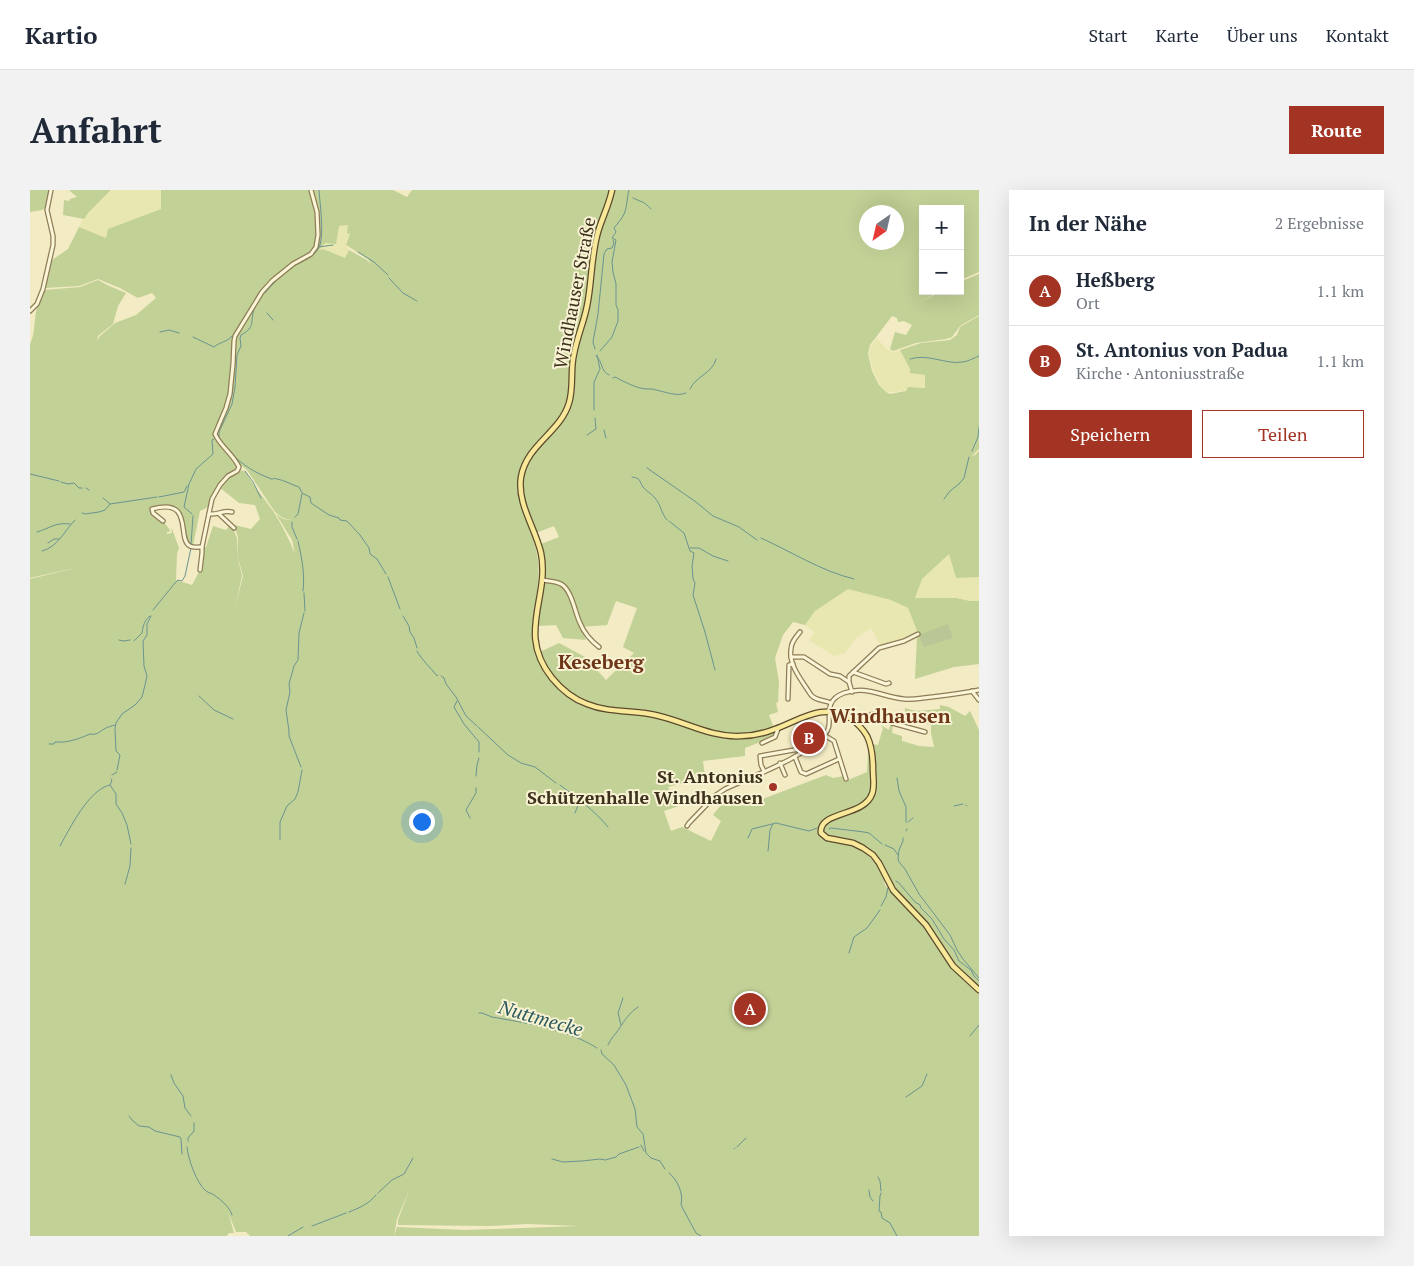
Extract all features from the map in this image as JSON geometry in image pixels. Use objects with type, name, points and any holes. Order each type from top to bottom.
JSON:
[{"type":"main road","name":"Windhauser Straße","points":[[542,580],[540,550],[524,508],[521,480],[529,456],[560,421],[569,403],[573,357],[587,306],[595,244],[612,190]]},
{"type":"main road","points":[[542,580],[535,626],[538,653],[550,676],[559,686],[576,699],[603,709],[663,716],[719,735],[742,736],[760,734],[778,729],[813,713],[829,711],[853,720],[865,732],[872,748],[872,793],[864,806],[825,821],[821,827],[821,833],[826,838],[853,843],[873,855],[893,890],[926,926],[953,966],[979,990]]},
{"type":"street","points":[[30,311],[37,304],[53,244],[47,210],[51,190]]},
{"type":"street","points":[[200,570],[202,547],[211,502],[222,482],[237,471],[239,467],[214,434],[230,394],[234,341],[262,292],[293,264],[311,254],[316,247],[318,235],[317,212],[311,190]]},
{"type":"street","points":[[163,521],[152,512],[152,509],[174,509],[183,522],[184,536],[188,544],[192,547],[202,547]]},
{"type":"street","points":[[209,514],[219,514],[226,511],[232,512]]},
{"type":"street","points":[[219,514],[234,528]]},
{"type":"street","points":[[542,580],[559,583],[565,587],[583,630],[587,637],[599,647]]},
{"type":"street","points":[[800,632],[790,649],[793,664],[799,677],[814,698],[826,700],[831,704]]},
{"type":"street","points":[[852,692],[849,676],[879,648],[918,634]]},
{"type":"street","points":[[791,658],[804,657],[830,674],[840,676],[849,682]]},
{"type":"street","points":[[788,699],[789,665],[793,664]]},
{"type":"street","points":[[853,672],[886,684],[889,683]]},
{"type":"street","points":[[687,826],[716,795],[725,789],[795,757],[824,735],[828,729],[831,704],[837,696],[866,690],[905,700],[979,690]]},
{"type":"street","points":[[972,691],[979,700]]},
{"type":"street","points":[[853,720],[856,716],[878,713],[887,717],[892,723],[925,732]]},
{"type":"street","points":[[762,743],[775,737],[778,729]]},
{"type":"street","points":[[824,735],[834,741],[846,780]]},
{"type":"street","points":[[764,771],[760,756],[806,749]]},
{"type":"street","points":[[795,757],[801,772],[806,774],[839,758]]},
{"type":"street","points":[[780,763],[785,775]]},
{"type":"green space","points":[[30,190],[50,190],[46,207],[42,210],[30,212]]},
{"type":"green space","points":[[69,190],[111,190],[84,219],[63,215],[64,200],[69,201],[77,197]]},
{"type":"green space","points":[[113,190],[161,190],[161,209],[108,229],[106,238],[79,227],[87,213]]},
{"type":"green space","points":[[161,190],[393,190],[407,197],[412,190],[979,190],[979,272],[964,278],[964,205],[919,205],[919,295],[933,295],[922,301],[935,295],[964,295],[964,280],[979,274],[979,315],[960,326],[952,337],[916,343],[893,351],[890,349],[895,332],[906,335],[912,325],[904,321],[898,322],[897,318],[892,316],[870,345],[868,354],[872,371],[879,385],[886,392],[890,394],[906,391],[908,387],[925,388],[925,375],[910,373],[910,369],[900,350],[921,343],[950,340],[957,335],[960,327],[979,316],[979,449],[972,456],[979,451],[979,577],[956,578],[949,554],[922,579],[915,598],[956,598],[979,601],[979,664],[954,667],[915,679],[918,633],[908,608],[891,600],[848,589],[815,611],[805,625],[793,622],[783,635],[775,658],[779,682],[778,702],[776,703],[778,712],[769,715],[775,731],[773,737],[745,748],[745,756],[703,761],[705,777],[668,787],[679,806],[664,811],[671,831],[682,827],[711,841],[721,821],[713,815],[725,802],[732,799],[742,799],[740,806],[752,803],[826,775],[833,778],[844,776],[846,781],[867,772],[868,752],[871,751],[872,781],[869,796],[859,806],[821,821],[818,825],[818,833],[824,839],[852,845],[864,852],[877,864],[885,885],[919,921],[953,969],[979,992],[979,1236],[394,1236],[250,1236],[246,1232],[236,1232],[228,1212],[234,1233],[229,1233],[227,1236],[30,1236],[30,579],[87,567],[70,569],[30,578],[30,344],[34,332],[38,303],[44,290],[80,287],[98,280],[126,293],[118,306],[113,324],[98,336],[97,342],[99,337],[115,323],[136,315],[156,298],[152,293],[138,298],[98,279],[79,286],[45,288],[49,262],[68,249],[79,227],[106,238],[108,229],[161,209]],"holes":[[[348,225],[347,233],[350,234],[346,245],[368,259],[371,265],[367,260],[349,250],[345,258],[323,249],[319,250],[325,243],[336,244],[339,226]],[[215,435],[238,463],[247,470],[275,512],[283,518],[292,520],[283,519],[276,514],[292,540],[295,554],[276,516],[246,472],[241,470],[229,477],[219,487],[239,503],[255,505],[260,519],[251,529],[234,525],[238,537],[238,558],[243,576],[235,608],[242,576],[238,559],[237,538],[234,531],[229,526],[226,530],[213,526],[206,547],[204,547],[200,570],[192,585],[176,580],[179,548],[171,527],[172,533],[167,534],[170,530],[163,521],[151,512],[151,508],[155,507],[174,509],[183,521],[184,536],[188,544],[193,546],[200,511],[210,506],[219,485],[237,467],[236,463],[215,438]],[[530,451],[532,451],[527,462],[523,482],[526,504],[536,533],[554,526],[559,537],[541,544],[545,563],[545,581],[537,626],[556,625],[563,638],[586,640],[580,627],[607,625],[616,601],[637,608],[623,647],[634,653],[606,680],[585,657],[559,643],[540,652],[536,650],[535,605],[538,561],[522,506],[518,480],[522,466]],[[410,1188],[398,1220],[398,1225],[490,1226],[527,1224],[579,1226],[464,1230],[397,1227],[394,1236],[397,1219]]]},
{"type":"green space","points":[[348,225],[350,234],[346,245],[349,250],[345,259],[323,249],[319,250],[339,226]]},
{"type":"green space","points":[[877,338],[891,352],[900,350],[910,369],[925,375],[925,388],[908,387],[907,390],[886,392],[880,385],[873,370],[869,354],[871,346]]},
{"type":"green space","points":[[949,554],[956,578],[979,577],[979,601],[956,598],[915,598],[922,579]]},
{"type":"green space","points":[[849,588],[891,600],[908,608],[918,633],[917,636],[881,646],[871,628],[857,637],[845,653],[834,656],[809,640],[815,632],[805,625],[815,611]]},
{"type":"green space","points":[[948,624],[953,638],[924,647],[919,635]]},
{"type":"green space","points":[[940,705],[949,707],[965,716],[970,711],[979,730],[979,988],[954,965],[921,918],[894,887],[877,855],[861,844],[825,835],[823,830],[830,821],[865,807],[873,797],[875,765],[873,744],[878,745],[883,728],[881,725],[889,730],[891,723],[893,724],[892,733],[902,736],[902,741],[919,746],[934,747],[931,725],[913,720],[908,712],[905,713],[905,708],[914,710],[940,709]]},
{"type":"waterway","points":[[265,293],[294,266],[318,250],[322,232],[319,190]]},
{"type":"waterway","points":[[600,351],[612,337],[618,321],[616,284],[612,262],[616,240],[612,238],[616,232],[614,228],[625,212],[629,190]]},
{"type":"waterway","points":[[633,198],[651,209]]},
{"type":"waterway","points":[[595,349],[593,342],[604,254],[607,249],[612,248],[613,240]]},
{"type":"waterway","points":[[319,247],[333,245]]},
{"type":"waterway","points":[[358,252],[374,262],[388,275]]},
{"type":"waterway","points":[[389,278],[403,293],[417,301]]},
{"type":"waterway","points":[[219,438],[219,432],[232,404],[237,355],[241,346],[240,338],[250,328],[254,309],[261,297]]},
{"type":"waterway","points":[[267,313],[273,320]]},
{"type":"waterway","points":[[160,332],[169,330],[179,333]]},
{"type":"waterway","points":[[193,337],[214,347],[232,336],[234,337]]},
{"type":"waterway","points":[[594,410],[594,382],[600,369],[597,355]]},
{"type":"waterway","points":[[596,356],[604,371],[609,375]]},
{"type":"waterway","points":[[910,359],[923,357],[950,362],[965,362],[979,356]]},
{"type":"waterway","points":[[690,389],[696,381],[712,368],[716,359]]},
{"type":"waterway","points":[[613,378],[615,377],[644,389],[675,394],[686,393]]},
{"type":"waterway","points":[[587,435],[596,429],[595,418]]},
{"type":"waterway","points":[[972,451],[978,437],[979,427]]},
{"type":"waterway","points":[[604,430],[606,438]]},
{"type":"waterway","points":[[192,514],[184,507],[189,484],[196,469],[213,454],[212,440],[214,439]]},
{"type":"waterway","points":[[231,453],[244,465],[259,474],[299,487],[302,493],[310,497],[311,503],[329,515],[347,521],[360,535],[369,548],[370,554],[377,559],[386,574]]},
{"type":"waterway","points":[[944,499],[964,478],[969,457]]},
{"type":"waterway","points":[[647,468],[713,516],[739,527],[757,540]]},
{"type":"waterway","points":[[245,471],[261,498]]},
{"type":"waterway","points":[[30,474],[59,481]]},
{"type":"waterway","points":[[632,477],[638,479],[644,488],[655,498],[667,520]]},
{"type":"waterway","points":[[61,482],[74,483],[79,488],[82,488]]},
{"type":"waterway","points":[[159,497],[184,492],[187,486]]},
{"type":"waterway","points":[[295,517],[298,514],[302,494]]},
{"type":"waterway","points":[[82,513],[99,512],[105,510],[110,504],[157,497]]},
{"type":"waterway","points":[[103,498],[110,504]]},
{"type":"waterway","points":[[191,545],[193,516]]},
{"type":"waterway","points":[[42,551],[57,542],[75,520]]},
{"type":"waterway","points":[[669,521],[684,533],[690,551],[694,553],[692,566],[695,583],[693,595],[715,670]]},
{"type":"waterway","points":[[292,522],[297,539]]},
{"type":"waterway","points":[[37,532],[57,525],[70,524]]},
{"type":"waterway","points":[[761,538],[818,566],[854,579]]},
{"type":"waterway","points":[[48,543],[54,539],[59,539]]},
{"type":"waterway","points":[[298,541],[303,566],[303,591]]},
{"type":"waterway","points":[[153,610],[175,583],[178,580],[182,581],[185,576],[191,548]]},
{"type":"waterway","points":[[690,548],[699,548],[713,556],[728,561]]},
{"type":"waterway","points":[[388,577],[400,609]]},
{"type":"waterway","points":[[304,593],[305,611]]},
{"type":"waterway","points":[[301,767],[289,736],[286,710],[290,692],[289,684],[294,666],[298,660],[299,633],[304,613]]},
{"type":"waterway","points":[[134,641],[142,633],[143,626],[150,616]]},
{"type":"waterway","points":[[117,770],[120,755],[116,751],[116,723],[122,714],[135,705],[142,697],[147,676],[144,666],[143,641],[147,635],[147,624],[151,616]]},
{"type":"waterway","points":[[403,616],[417,648]]},
{"type":"waterway","points":[[119,640],[130,640]]},
{"type":"waterway","points":[[417,651],[438,675]]},
{"type":"waterway","points":[[441,676],[456,697],[466,716],[477,726]]},
{"type":"waterway","points":[[199,696],[214,710],[233,719]]},
{"type":"waterway","points":[[457,701],[454,707],[464,724],[479,742],[479,752]]},
{"type":"waterway","points":[[49,744],[96,734],[105,728],[115,725]]},
{"type":"waterway","points":[[478,727],[508,755],[521,763],[535,767],[556,783]]},
{"type":"waterway","points":[[476,776],[479,758]]},
{"type":"waterway","points":[[280,840],[280,822],[287,806],[295,799],[298,792],[302,770]]},
{"type":"waterway","points":[[112,775],[117,772]]},
{"type":"waterway","points":[[897,778],[899,791],[906,807],[906,822]]},
{"type":"waterway","points":[[111,779],[110,785],[116,794],[116,804],[127,825],[131,844]]},
{"type":"waterway","points":[[60,846],[88,801],[102,788],[110,785]]},
{"type":"waterway","points":[[560,785],[591,810],[608,827]]},
{"type":"waterway","points":[[470,818],[466,810],[476,793],[476,788]]},
{"type":"waterway","points":[[575,813],[580,800]]},
{"type":"waterway","points":[[954,806],[963,804]]},
{"type":"waterway","points":[[908,822],[913,818]]},
{"type":"waterway","points":[[748,838],[752,829],[776,823],[809,831],[817,828]]},
{"type":"waterway","points":[[768,851],[770,830],[773,824]]},
{"type":"waterway","points":[[829,829],[869,833],[882,844]]},
{"type":"waterway","points":[[903,838],[899,850],[899,862],[919,894],[950,935],[963,959],[979,978]]},
{"type":"waterway","points":[[885,845],[894,849],[898,855]]},
{"type":"waterway","points":[[125,884],[130,866],[131,848]]},
{"type":"waterway","points":[[896,881],[932,919],[944,939],[954,950],[959,961],[971,970],[979,981]]},
{"type":"waterway","points":[[881,906],[888,888]]},
{"type":"waterway","points":[[849,953],[854,937],[867,928],[880,910]]},
{"type":"waterway","points":[[621,1025],[618,1013],[623,998]]},
{"type":"waterway","points":[[608,1045],[627,1017],[638,1007]]},
{"type":"waterway","name":"Nuttmecke","points":[[479,1013],[560,1031],[597,1048]]},
{"type":"waterway","points":[[970,1036],[979,1025]]},
{"type":"waterway","name":"Nuttmecke","points":[[601,1050],[602,1054],[614,1065],[626,1085],[635,1109],[637,1127],[643,1134],[646,1153],[651,1158],[660,1161],[665,1169]]},
{"type":"waterway","points":[[906,1097],[922,1086],[927,1074]]},
{"type":"waterway","points":[[171,1075],[183,1096],[185,1108],[191,1116]]},
{"type":"waterway","points":[[129,1116],[139,1126],[149,1127],[155,1131],[180,1137],[182,1154]]},
{"type":"waterway","points":[[188,1141],[188,1138],[194,1131],[194,1123]]},
{"type":"waterway","points":[[737,1147],[746,1138]]},
{"type":"waterway","name":"Nuttmecke","points":[[641,1145],[644,1151]]},
{"type":"waterway","points":[[187,1147],[191,1164],[199,1183],[206,1191],[224,1204],[232,1215]]},
{"type":"waterway","points":[[552,1159],[563,1162],[605,1160],[639,1147]]},
{"type":"waterway","points":[[378,1193],[392,1180],[404,1174],[413,1158]]},
{"type":"waterway","name":"Nuttmecke","points":[[669,1173],[679,1187],[682,1196],[682,1207],[696,1233],[701,1236]]},
{"type":"waterway","points":[[878,1177],[881,1191]]},
{"type":"waterway","points":[[869,1190],[873,1201]]},
{"type":"waterway","points":[[881,1193],[879,1211],[882,1218],[890,1223],[897,1236]]},
{"type":"waterway","points":[[349,1212],[367,1203],[376,1195]]},
{"type":"waterway","points":[[312,1226],[346,1213]]},
{"type":"waterway","points":[[288,1236],[303,1227]]},
{"type":"place","name":"St. Antonius von Padua","points":[[809,738]]},
{"type":"place","name":"St. Antonius Schützenhalle Windhausen","points":[[773,787]]},
{"type":"place","name":"Heßberg","points":[[750,1009]]},
{"type":"district","name":"Keseberg","points":[[601,662]]},
{"type":"district","name":"Windhausen","points":[[890,716]]}]
